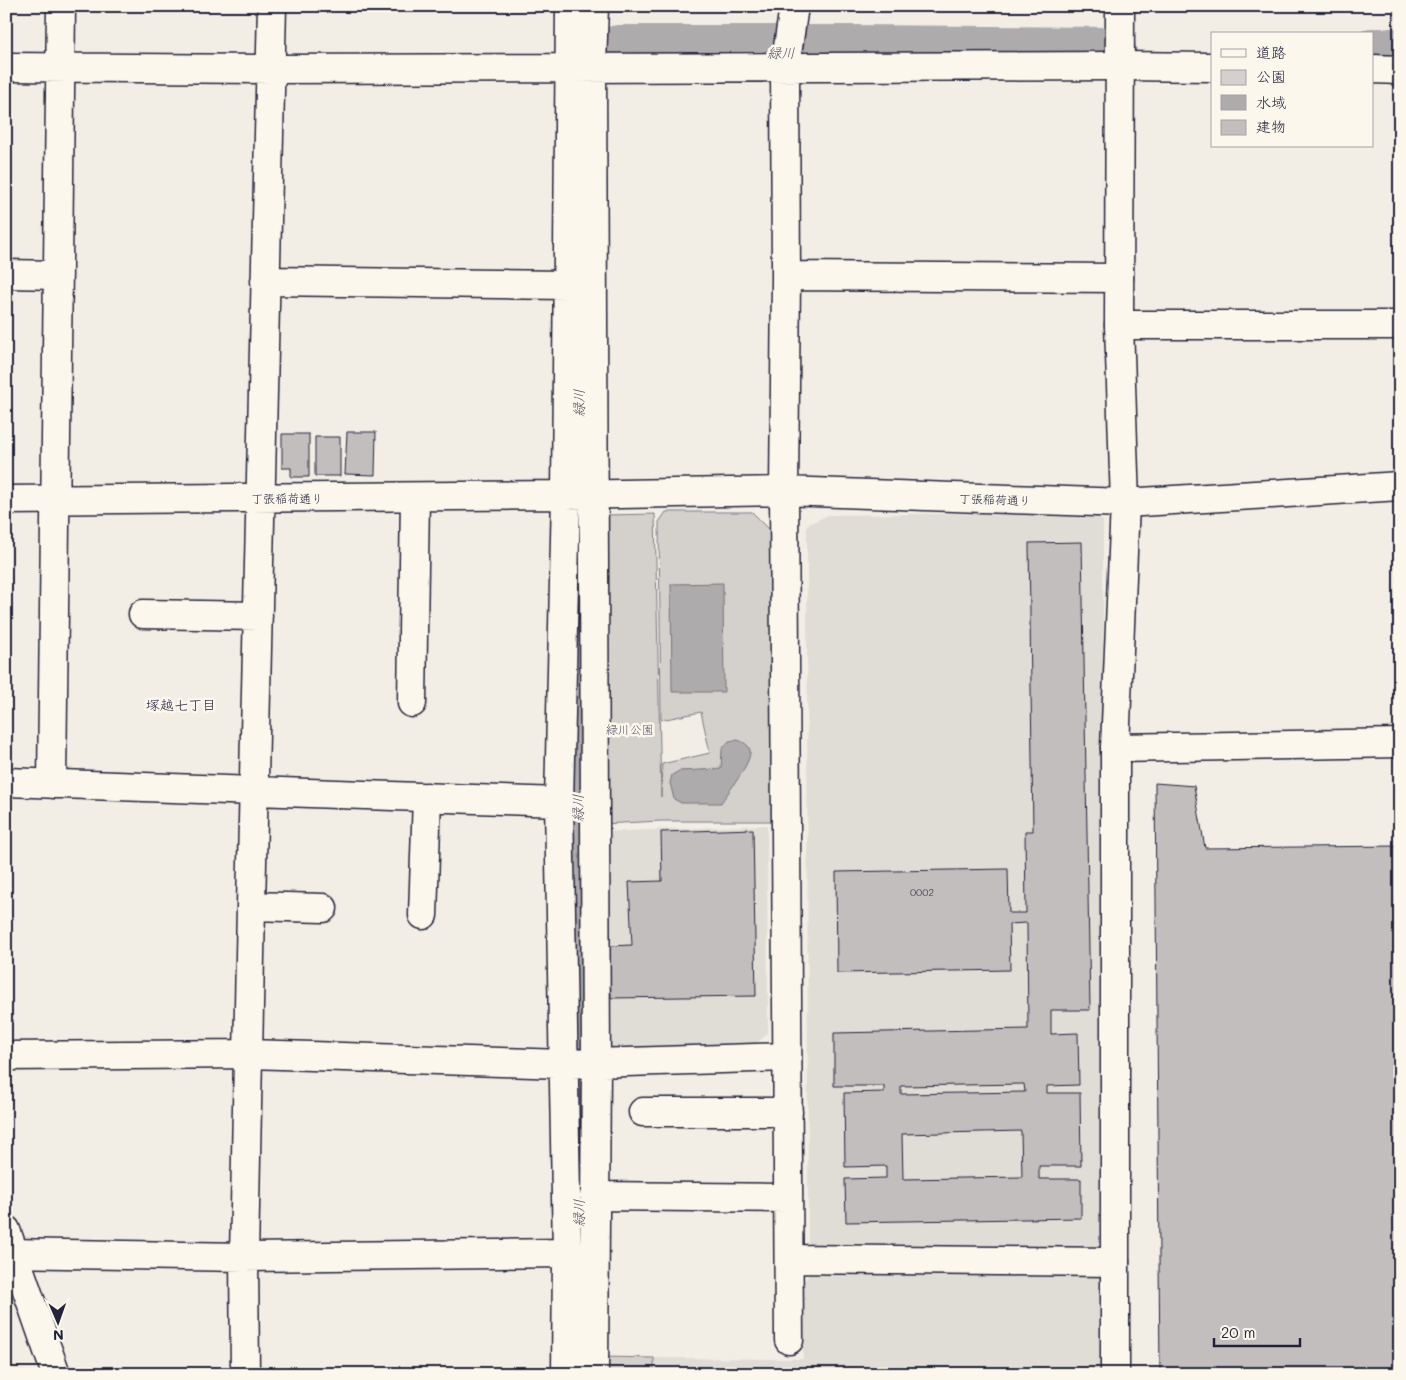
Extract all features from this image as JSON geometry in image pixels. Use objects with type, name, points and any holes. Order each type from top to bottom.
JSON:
[{"type":"street","points":[[52,784],[61,6]]},
{"type":"street","points":[[245,1374],[244,1256],[272,6]]},
{"type":"street","points":[[570,6],[585,63],[580,495],[594,1063],[594,1374]]},
{"type":"street","points":[[566,1374],[567,1253],[559,802],[580,495],[567,285],[585,63],[594,6]]},
{"type":"street","points":[[789,1340],[784,492],[785,66],[794,6]]},
{"type":"street","points":[[1115,1374],[1115,748],[1125,503],[1119,325],[1120,6]]},
{"type":"street","points":[[6,67],[270,69],[585,63],[785,66],[1120,64],[1211,67]]},
{"type":"street","points":[[1374,69],[1400,70]]},
{"type":"street","points":[[6,274],[58,275]]},
{"type":"street","points":[[786,276],[1119,278]]},
{"type":"street","points":[[265,281],[567,285]]},
{"type":"street","points":[[1119,325],[1400,325]]},
{"type":"street","name":"丁張稲荷通り","points":[[6,500],[784,492],[1125,503],[1400,486]]},
{"type":"street","points":[[412,703],[415,497]]},
{"type":"street","points":[[143,614],[258,616]]},
{"type":"street","points":[[1115,748],[1400,743]]},
{"type":"street","points":[[6,782],[559,802]]},
{"type":"street","points":[[422,915],[427,796]]},
{"type":"street","points":[[251,906],[323,908]]},
{"type":"street","points":[[6,1056],[248,1054],[564,1064],[787,1057]]},
{"type":"street","points":[[643,1112],[788,1112]]},
{"type":"street","points":[[594,1196],[788,1198]]},
{"type":"street","points":[[56,1374],[9,1245],[244,1256],[567,1253]]},
{"type":"street","points":[[789,1259],[1115,1262]]},
{"type":"shaded area","points":[[1090,512],[1103,521],[1104,1253],[808,1245],[807,525],[828,515]]},
{"type":"shaded area","points":[[767,825],[768,1033],[748,1051],[610,1049],[604,1037],[601,832]]},
{"type":"shaded area","points":[[1092,1270],[1104,1282],[1103,1374],[654,1374],[654,1358],[803,1359],[804,1281],[812,1271]]},
{"type":"green space","name":"緑川公園","points":[[666,512],[752,512],[771,531],[772,821],[661,821],[601,824],[607,515],[655,514],[661,797],[662,764],[710,753],[701,712],[661,720],[659,522]]},
{"type":"green space","points":[[602,1357],[654,1358],[654,1374],[602,1374]]},
{"type":"water","points":[[723,583],[724,692],[672,692],[671,584]]},
{"type":"water","points":[[738,740],[748,746],[750,756],[744,770],[721,803],[681,803],[674,799],[670,783],[672,775],[679,771],[721,769],[722,749],[729,741]]},
{"type":"building","points":[[347,432],[376,432],[375,475],[345,474]]},
{"type":"building","points":[[282,434],[309,434],[309,477],[291,477],[291,468],[282,468]]},
{"type":"building","points":[[315,437],[340,437],[340,476],[315,476]]},
{"type":"building","points":[[1082,542],[1090,1010],[1051,1010],[1051,1034],[1078,1033],[1079,1085],[1047,1086],[1047,1093],[1080,1093],[1081,1166],[1039,1166],[1039,1179],[1081,1179],[1081,1218],[846,1222],[845,1179],[886,1178],[886,1166],[845,1167],[844,1093],[884,1092],[884,1086],[834,1086],[834,1033],[1028,1029],[1027,923],[1009,924],[1010,970],[837,973],[836,872],[1008,869],[1009,913],[1026,913],[1025,831],[1033,831],[1029,543]],"holes":[[[1024,1084],[1025,1092],[901,1094],[901,1086]],[[1021,1131],[1022,1177],[903,1179],[902,1134]]]},
{"type":"building","points":[[1155,783],[1194,786],[1205,848],[1400,846],[1400,1374],[1160,1374]]},
{"type":"building","points":[[753,829],[756,996],[611,998],[609,946],[632,945],[629,882],[662,881],[661,832]]},
{"type":"waterway","name":"緑川","points":[[580,108],[580,78],[588,59],[619,51],[1111,53]]},
{"type":"waterway","name":"緑川","points":[[1374,54],[1400,54]]},
{"type":"waterway","name":"緑川","points":[[577,566],[576,663],[580,1013],[579,1245]]},
{"type":"district","name":"塚越七丁目","points":[[181,704]]}]
